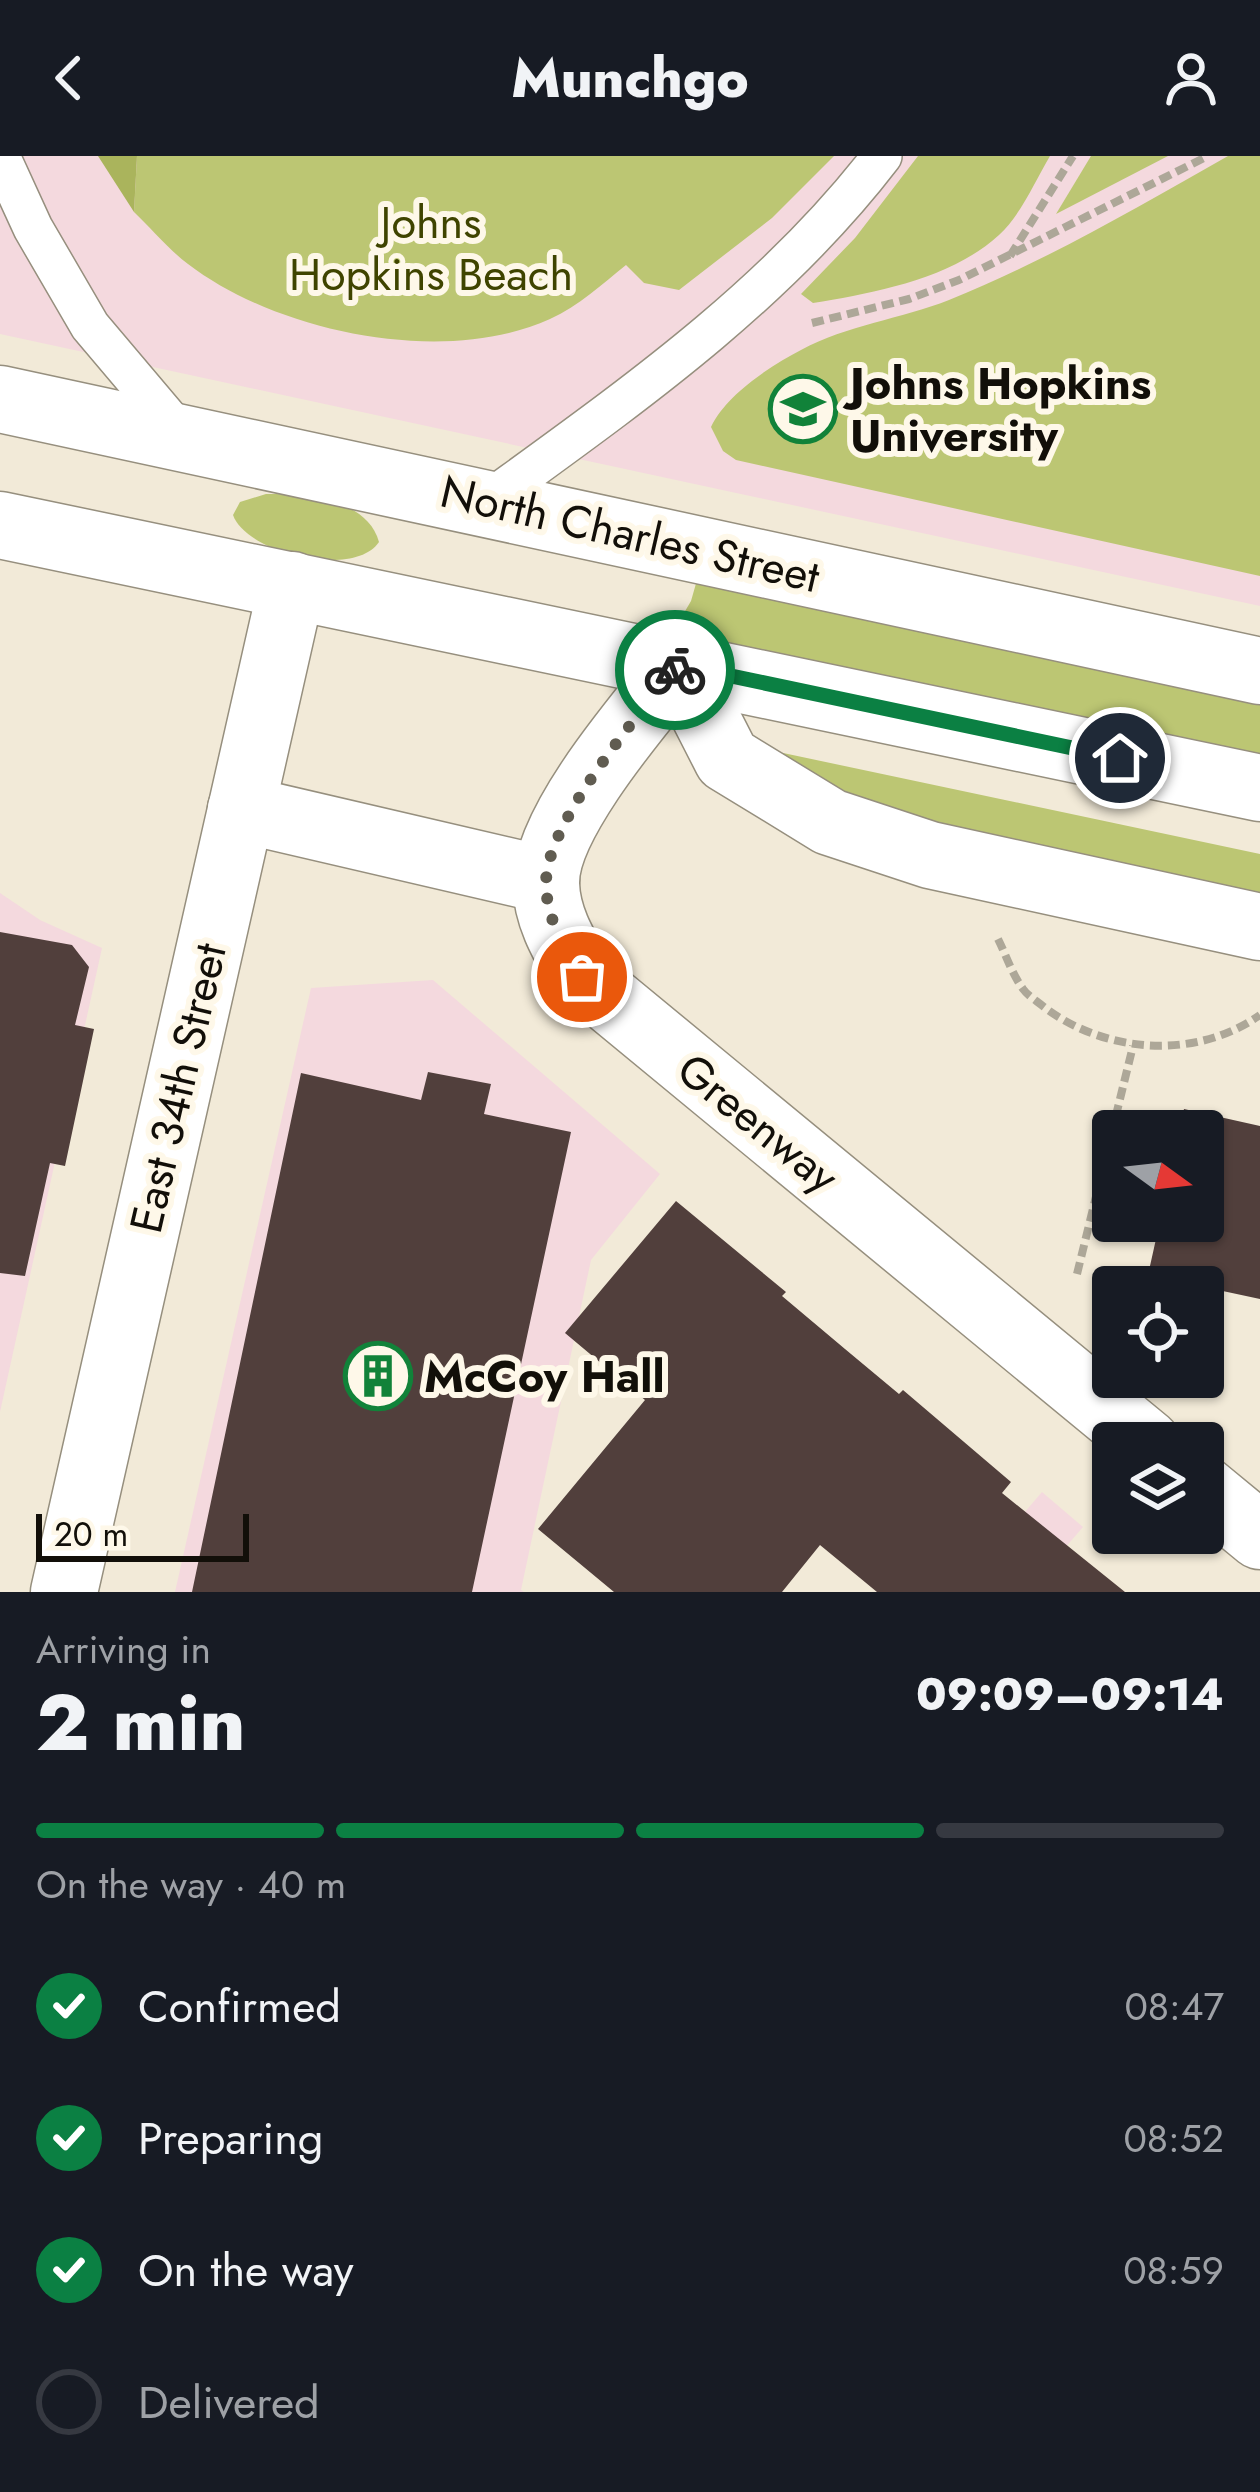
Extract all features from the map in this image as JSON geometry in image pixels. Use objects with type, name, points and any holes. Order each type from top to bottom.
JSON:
[{"type":"street","name":"North Charles Street","points":[[0,399],[1260,671]]},
{"type":"street","points":[[0,525],[1260,788]]},
{"type":"street","name":"East 34th Street","points":[[64,1592],[292,585]]},
{"type":"street","points":[[241,809],[545,880],[559,838],[599,762],[679,665]]},
{"type":"street","points":[[679,665],[727,760],[830,822],[930,855],[1260,927]]},
{"type":"street","name":"Greenway","points":[[545,880],[553,926],[582,977],[1122,1422]]},
{"type":"street","points":[[1224,1506],[1260,1536]]},
{"type":"lane","points":[[0,156],[33,228],[90,326],[183,437]]},
{"type":"lane","points":[[486,502],[657,377],[734,313],[836,213],[882,156]]},
{"type":"path","points":[[1009,258],[1073,156]]},
{"type":"path","points":[[812,323],[909,299],[1009,258],[1208,156]]},
{"type":"path","points":[[994,933],[1024,991],[1070,1026],[1133,1046],[1214,1039],[1233,1034],[1260,1015]]},
{"type":"path","points":[[1077,1274],[1133,1046]]},
{"type":"shaded area","name":"Johns Hopkins University","points":[[0,156],[1260,156],[1260,606],[0,334]]},
{"type":"shaded area","points":[[0,893],[40,920],[102,948],[0,1412]]},
{"type":"shaded area","points":[[433,980],[660,1174],[591,1260],[524,1592],[175,1592],[311,988]]},
{"type":"shaded area","points":[[1042,1492],[1083,1527],[1027,1592],[956,1592]]},
{"type":"green space","points":[[98,156],[137,156],[134,212]]},
{"type":"green space","name":"Johns Hopkins Beach","points":[[137,156],[834,156],[772,218],[679,290],[644,283],[626,265],[550,319],[508,333],[413,341],[314,324],[225,288],[188,264],[134,212]]},
{"type":"green space","points":[[918,156],[1050,156],[1007,227],[958,263],[911,282],[861,294],[813,303],[801,294],[855,238]]},
{"type":"green space","points":[[1091,156],[1168,156],[1056,214]]},
{"type":"green space","points":[[1228,156],[1260,156],[1260,576],[736,460],[723,451],[711,427],[718,415],[750,382],[789,357],[837,334],[931,307],[985,285]]},
{"type":"green space","points":[[266,494],[298,495],[348,507],[372,527],[379,542],[348,559],[302,557],[279,550],[242,529],[233,515],[240,502]]},
{"type":"green space","points":[[699,573],[1260,693],[1260,769],[667,642],[691,601]]},
{"type":"green space","points":[[769,750],[1260,854],[1260,905],[867,815]]},
{"type":"building","points":[[0,932],[72,945],[89,967],[75,1025],[94,1029],[65,1166],[50,1163],[25,1276],[0,1273]]},
{"type":"building","name":"McCoy Hall","points":[[428,1072],[491,1084],[484,1114],[571,1132],[472,1592],[192,1592],[301,1073],[421,1100]]},
{"type":"building","points":[[1224,1118],[1260,1126],[1260,1299],[1224,1291],[1224,1266],[1150,1266],[1155,1242],[1224,1242]]},
{"type":"building","points":[[676,1201],[786,1292],[782,1296],[845,1349],[899,1394],[903,1390],[1011,1482],[1002,1493],[1125,1592],[877,1592],[820,1545],[782,1592],[614,1592],[538,1529],[645,1400],[565,1333]]},
{"type":"way so far","points":[[582,977],[553,926],[545,880],[559,838],[599,762],[675,670]]},
{"type":"place","name":"Johns Hopkins University","points":[[803,409]]},
{"type":"place","name":"McCoy Hall","points":[[378,1376]]},
{"type":"route","points":[[675,670],[679,665],[1120,758]]}]
